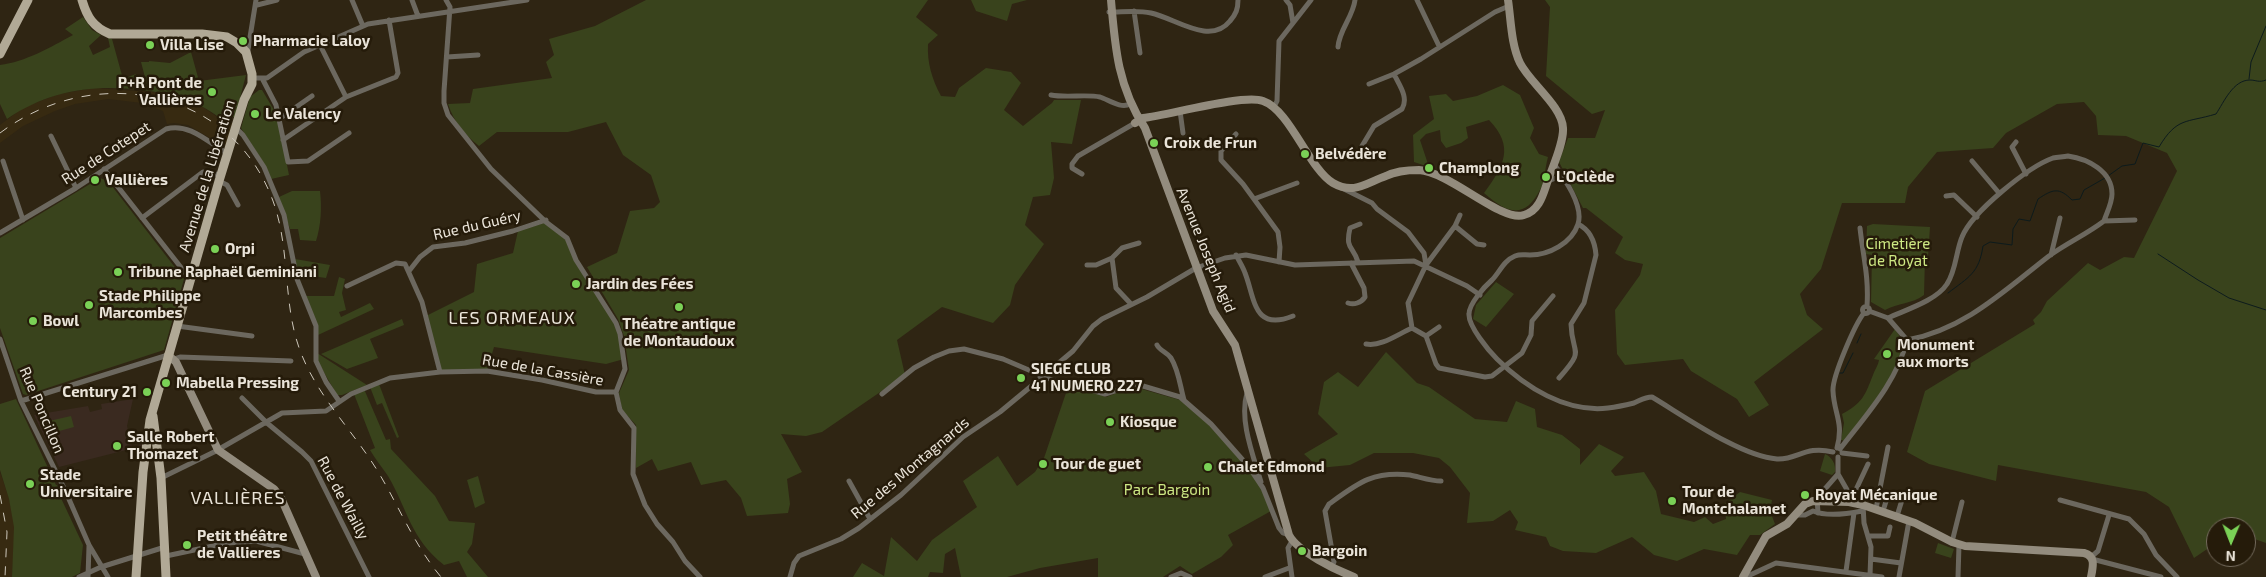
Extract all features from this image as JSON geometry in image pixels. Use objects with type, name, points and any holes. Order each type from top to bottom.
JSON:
[{"type":"main road","points":[[0,54],[28,0]]},
{"type":"main road","points":[[82,0],[92,23],[102,30],[115,35],[202,34],[220,36],[247,56]]},
{"type":"main road","points":[[1107,0],[1110,12]]},
{"type":"main road","points":[[1110,12],[1111,0]]},
{"type":"main road","points":[[1143,122],[1180,111],[1260,100],[1274,107],[1326,177],[1342,187],[1356,189],[1396,172],[1408,170],[1428,171],[1443,177],[1510,216],[1518,217],[1527,214],[1538,205],[1554,164],[1562,138],[1563,125],[1558,113],[1520,63],[1514,47],[1508,3]]},
{"type":"main road","name":"Avenue Joseph Agid","points":[[1110,12],[1114,65],[1128,105],[1143,122],[1150,146],[1215,315],[1235,345],[1290,538]]},
{"type":"main road","name":"Avenue de la Libération","points":[[136,577],[143,472],[152,437],[153,414],[171,357],[177,326],[190,280],[251,78],[247,56]]},
{"type":"main road","points":[[171,357],[218,450],[276,492],[316,577]]},
{"type":"main road","points":[[152,437],[161,478],[166,577]]},
{"type":"main road","points":[[1743,576],[1766,536],[1788,524],[1805,504],[1813,501],[1853,500],[1862,508],[1879,510],[1909,520],[1956,543],[2084,553],[2092,558],[2091,577]]},
{"type":"main road","points":[[1290,538],[1335,571],[1354,577]]},
{"type":"street","points":[[247,56],[257,2],[277,0]]},
{"type":"street","points":[[352,0],[363,26]]},
{"type":"street","points":[[412,0],[418,16]]},
{"type":"street","points":[[446,0],[450,7],[444,97],[448,115],[491,169],[567,238],[576,260],[616,323],[620,334],[625,369],[616,392],[620,410],[634,428],[633,474],[645,504],[657,524],[673,542],[685,561],[700,577]]},
{"type":"street","points":[[251,78],[263,80],[294,58],[363,26],[389,20],[450,13],[527,0]]},
{"type":"street","points":[[1110,12],[1150,12],[1200,31],[1209,32],[1227,25],[1238,9],[1238,0]]},
{"type":"street","points":[[1286,0],[1290,5],[1293,23]]},
{"type":"street","points":[[1274,107],[1279,41],[1311,0]]},
{"type":"street","points":[[1338,47],[1339,37],[1354,7],[1355,0]]},
{"type":"street","points":[[1417,0],[1439,46]]},
{"type":"street","points":[[1369,84],[1394,74],[1508,3]]},
{"type":"street","points":[[1134,11],[1140,54]]},
{"type":"street","points":[[283,140],[346,96],[396,77],[398,73],[389,20]]},
{"type":"street","points":[[320,45],[346,96]]},
{"type":"street","points":[[448,57],[478,55]]},
{"type":"street","points":[[1363,152],[1362,146],[1374,126],[1402,109],[1404,105],[1404,95],[1394,74]]},
{"type":"street","points":[[263,80],[276,105],[288,162],[308,161],[349,133]]},
{"type":"street","points":[[279,119],[312,96]]},
{"type":"street","points":[[1051,96],[1066,98],[1094,96],[1128,105]]},
{"type":"street","points":[[1180,111],[1183,133]]},
{"type":"street","points":[[1082,174],[1072,168],[1072,164],[1078,156],[1143,122]]},
{"type":"street","name":"Rue de Cotepet","points":[[0,233],[76,188],[166,129],[177,126],[188,128],[228,154]]},
{"type":"street","points":[[236,128],[243,135],[264,167],[284,215],[297,279],[316,326],[316,361],[326,382],[339,401]]},
{"type":"street","points":[[1236,134],[1221,151],[1221,160],[1254,198],[1278,232],[1279,262]]},
{"type":"street","points":[[51,136],[76,188]]},
{"type":"street","points":[[2016,142],[2012,147],[2026,174]]},
{"type":"street","points":[[1888,318],[1918,305],[1945,287],[1962,236],[1977,217],[1999,193],[2053,158],[2068,156],[2090,162],[2107,176],[2112,194],[2104,220]]},
{"type":"street","points":[[3,161],[23,220]]},
{"type":"street","points":[[1972,161],[1999,193]]},
{"type":"street","points":[[1554,164],[1566,181],[1579,210],[1578,224],[1574,234],[1557,248],[1546,252],[1516,255],[1509,259],[1480,295],[1468,314],[1471,324],[1497,359],[1543,395],[1575,404],[1607,408],[1652,397],[1720,438],[1768,457],[1784,458],[1817,449],[1867,456]]},
{"type":"street","points":[[104,170],[190,280]]},
{"type":"street","points":[[142,218],[204,172],[220,178],[227,185],[238,205]]},
{"type":"street","points":[[1548,181],[1556,178],[1566,181]]},
{"type":"street","points":[[1254,198],[1297,183]]},
{"type":"street","points":[[1342,187],[1372,203],[1377,209],[1408,232],[1424,253],[1426,265]]},
{"type":"street","points":[[1946,196],[1954,195],[1977,217]]},
{"type":"street","points":[[1412,328],[1408,304],[1426,265],[1455,226],[1460,215]]},
{"type":"street","points":[[2051,255],[2060,218]]},
{"type":"street","name":"Rue du Guéry","points":[[409,271],[420,256],[433,246],[464,243],[513,231],[546,220]]},
{"type":"street","points":[[1908,340],[1931,335],[1961,322],[2051,255],[2104,220],[2135,220]]},
{"type":"street","points":[[1358,262],[1348,246],[1347,239],[1350,228],[1360,224]]},
{"type":"street","points":[[1559,378],[1573,362],[1576,353],[1571,324],[1584,303],[1596,255],[1596,247],[1591,237],[1585,228],[1578,224]]},
{"type":"street","points":[[1455,226],[1477,244],[1484,245]]},
{"type":"street","points":[[1853,500],[1838,474],[1840,424],[1833,397],[1833,385],[1851,337],[1867,310],[1867,269],[1860,228]]},
{"type":"street","points":[[1087,265],[1096,265],[1107,258],[1112,258],[1122,248],[1139,243]]},
{"type":"street","points":[[1236,255],[1245,274],[1257,311],[1271,320],[1292,316]]},
{"type":"street","name":"Rue des Montagnards","points":[[790,577],[794,563],[801,554],[841,539],[860,528],[901,495],[963,437],[1000,412],[1073,351],[1093,326],[1111,314],[1196,268],[1236,255],[1246,255],[1300,266],[1406,260],[1426,265],[1467,286],[1480,295]]},
{"type":"street","points":[[1112,258],[1116,288],[1131,304]]},
{"type":"street","points":[[347,286],[396,263],[405,264],[422,302],[440,372]]},
{"type":"street","points":[[1348,303],[1361,302],[1365,297],[1364,288],[1352,263]]},
{"type":"street","points":[[1412,328],[1426,336],[1439,368],[1485,378],[1492,376],[1522,353],[1531,335],[1532,321],[1553,296]]},
{"type":"street","points":[[1867,310],[1888,318],[1908,340]]},
{"type":"street","points":[[177,326],[252,336]]},
{"type":"street","points":[[1426,336],[1439,327]]},
{"type":"street","points":[[1366,344],[1372,346],[1412,328]]},
{"type":"street","name":"Rue Poncillon","points":[[0,339],[21,401],[65,490],[89,545],[108,577]]},
{"type":"street","points":[[1838,452],[1876,404],[1900,367],[1908,340]]},
{"type":"street","points":[[1157,345],[1166,352],[1175,366],[1184,400]]},
{"type":"street","points":[[882,394],[914,368],[934,357],[949,351],[964,349],[1003,359],[1071,388],[1088,389],[1105,394],[1130,386],[1143,386],[1184,400],[1211,424],[1238,453],[1263,488]]},
{"type":"street","points":[[21,401],[171,357],[291,361]]},
{"type":"street","name":"Rue de la Cassière","points":[[267,423],[282,413],[311,410],[326,411],[339,401],[384,380],[440,372],[487,371],[542,380],[596,392],[616,392]]},
{"type":"street","points":[[1248,392],[1245,401],[1249,439],[1263,488],[1279,528],[1290,538],[1288,548],[1289,568],[1292,577]]},
{"type":"street","name":"Rue de Wailly","points":[[242,398],[267,423],[311,461],[369,577]]},
{"type":"street","points":[[161,478],[267,423]]},
{"type":"street","points":[[1879,510],[1888,447]]},
{"type":"street","points":[[1853,500],[1868,464]]},
{"type":"street","points":[[1818,513],[1813,501],[1838,474]]},
{"type":"street","points":[[1335,571],[1325,511],[1329,504],[1369,477],[1408,475],[1441,481]]},
{"type":"street","points":[[849,481],[870,519]]},
{"type":"street","points":[[1879,510],[1887,498]]},
{"type":"street","points":[[1897,516],[1902,500]]},
{"type":"street","points":[[2060,500],[2129,519],[2144,534],[2156,555],[2176,577]]},
{"type":"street","points":[[1958,577],[1956,543],[1962,502]]},
{"type":"street","points":[[1796,515],[1805,515],[1810,511],[1818,513],[1854,513],[1862,508],[1871,559],[1870,576]]},
{"type":"street","points":[[1846,571],[1854,513]]},
{"type":"street","points":[[2109,515],[2098,551],[2092,558],[2161,577]]},
{"type":"street","points":[[1899,577],[1909,520]]},
{"type":"street","points":[[1868,536],[1888,536],[1890,527]]},
{"type":"street","points":[[79,577],[88,575],[101,567],[137,556],[227,543],[256,541],[305,554]]},
{"type":"street","name":"Rue Poncillon","points":[[88,575],[89,545]]},
{"type":"street","points":[[1871,559],[1901,563]]},
{"type":"street","points":[[1743,576],[1776,564],[1839,570],[1882,577]]},
{"type":"street","points":[[1265,577],[1289,568]]},
{"type":"street","points":[[1838,577],[1839,570]]},
{"type":"street","points":[[1171,577],[1181,573],[1190,577]]},
{"type":"shaded area","points":[[94,88],[167,93],[198,104],[225,122],[232,123],[226,145],[188,125],[167,124],[163,111],[142,103],[108,99],[75,104],[55,111],[23,126],[0,143],[0,125],[24,107],[59,94]]},
{"type":"shaded area","points":[[133,399],[127,426],[132,446],[142,444],[142,446],[59,467],[34,415],[88,406],[90,412],[102,409],[101,404]]},
{"type":"shaded area","points":[[0,472],[9,498],[15,526],[12,577],[0,577]]},
{"type":"green space","points":[[646,0],[928,0],[916,17],[938,35],[928,44],[928,58],[941,96],[955,97],[959,88],[986,68],[1011,72],[1021,83],[1004,110],[1023,126],[1054,100],[1081,100],[1072,144],[1051,142],[1054,178],[1050,195],[1033,197],[1025,225],[1044,244],[1015,285],[1010,305],[993,323],[942,307],[897,340],[905,375],[822,432],[806,436],[781,434],[802,472],[787,479],[790,504],[788,513],[747,516],[741,498],[726,480],[701,485],[691,462],[658,471],[652,459],[636,468],[636,425],[622,410],[619,393],[629,370],[624,336],[618,319],[587,267],[617,253],[630,211],[654,208],[660,202],[651,175],[623,155],[606,122],[568,132],[497,132],[479,146],[460,127],[448,104],[470,103],[473,89],[552,78],[546,62],[554,55],[549,39],[595,26]]},
{"type":"green space","points":[[971,0],[1027,0],[1012,4],[1007,21],[976,11]]},
{"type":"green space","points":[[1545,0],[2266,0],[2266,543],[2256,540],[2256,517],[2206,517],[2206,550],[2194,558],[2169,507],[2146,492],[1998,465],[1996,481],[1929,464],[1907,452],[1925,391],[2035,324],[2033,320],[2041,312],[2047,301],[2088,263],[2100,270],[2124,257],[2134,258],[2177,171],[2167,153],[2126,136],[2098,135],[2096,116],[2084,102],[2057,104],[2006,133],[1993,148],[1937,152],[1908,187],[1905,203],[1842,203],[1821,269],[1800,294],[1807,315],[1823,329],[1754,382],[1769,405],[1749,417],[1737,399],[1691,371],[1683,359],[1625,365],[1617,354],[1615,310],[1640,275],[1643,264],[1625,260],[1615,253],[1623,237],[1586,208],[1583,208],[1559,162],[1568,138],[1595,138],[1605,110],[1592,114],[1546,76],[1550,7]]},
{"type":"green space","points":[[83,17],[92,30],[101,35],[89,46],[93,55],[110,47],[108,38],[112,39],[123,79],[136,74],[138,85],[147,85],[141,62],[170,63],[191,52],[199,81],[246,75],[235,117],[220,118],[193,102],[163,94],[124,88],[106,88],[88,89],[55,96],[23,109],[7,119],[0,104],[0,65],[28,57],[73,35],[65,29]]},
{"type":"green space","points":[[1503,85],[1520,95],[1534,128],[1530,138],[1539,154],[1548,157],[1542,185],[1535,198],[1529,205],[1516,210],[1501,206],[1484,193],[1497,174],[1504,156],[1502,139],[1489,120],[1466,127],[1468,138],[1461,143],[1446,148],[1441,141],[1440,130],[1426,134],[1420,140],[1429,167],[1414,162],[1413,135],[1434,119],[1429,96],[1446,94],[1453,101],[1477,96]]},
{"type":"green space","points":[[259,90],[262,90],[277,115],[289,175],[271,179],[263,162],[241,128],[250,97]]},
{"type":"green space","name":"Stade Philippe Marcombes","points":[[100,178],[108,181],[184,279],[164,350],[26,395],[23,394],[0,328],[0,238]]},
{"type":"green space","points":[[292,191],[320,191],[321,216],[316,241],[300,240],[298,229],[290,229],[279,197]]},
{"type":"green space","points":[[546,222],[567,238],[569,247],[616,323],[624,359],[606,364],[494,347],[487,371],[440,372],[426,316],[474,292],[477,264],[513,253],[518,231]]},
{"type":"green space","name":"Cimetière de Royat","points":[[1873,224],[1930,227],[1928,257],[1925,258],[1924,295],[1885,310],[1871,302],[1872,255],[1866,254],[1867,226]]},
{"type":"green space","points":[[295,259],[330,265],[326,278],[298,274]]},
{"type":"green space","points":[[339,277],[345,279],[342,293],[346,310],[339,312],[341,317],[370,303],[374,309],[318,335],[304,296],[334,296]]},
{"type":"green space","points":[[1496,282],[1514,294],[1486,327],[1473,319],[1476,305]]},
{"type":"green space","points":[[402,319],[404,325],[370,339],[378,358],[347,369],[321,354]]},
{"type":"green space","points":[[1895,329],[1904,343],[1904,353],[1877,401],[1845,441],[1841,440],[1844,423],[1842,414],[1855,406],[1862,398],[1879,362],[1879,360],[1874,359]]},
{"type":"green space","points":[[1386,352],[1417,383],[1429,387],[1475,419],[1507,422],[1516,401],[1535,409],[1537,427],[1562,435],[1580,449],[1580,465],[1599,444],[1624,457],[1611,471],[1615,476],[1644,472],[1656,491],[1661,514],[1694,522],[1705,517],[1713,524],[1726,519],[1724,504],[1740,492],[1772,500],[1770,511],[1775,524],[1760,535],[1750,535],[1737,555],[1704,549],[1677,561],[1654,555],[1632,537],[1596,553],[1563,551],[1550,546],[1546,537],[1515,530],[1518,522],[1510,510],[1493,521],[1467,523],[1470,493],[1450,467],[1439,458],[1413,453],[1374,453],[1350,465],[1319,468],[1304,454],[1338,434],[1318,414],[1324,382],[1338,372],[1358,387]]},
{"type":"green space","points":[[317,353],[367,385],[342,395],[337,395],[317,360]]},
{"type":"green space","points":[[379,384],[399,437],[397,438],[382,403],[377,405],[370,387]]},
{"type":"green space","name":"Parc Bargoin","points":[[1138,388],[1180,400],[1194,410],[1237,454],[1259,484],[1271,511],[1228,535],[1233,545],[1221,557],[1192,574],[1180,566],[1163,577],[1098,577],[1098,558],[1040,568],[1007,577],[961,577],[955,548],[945,554],[943,573],[930,572],[928,577],[853,577],[862,563],[884,576],[891,537],[917,561],[932,540],[977,507],[963,481],[998,456],[1017,486],[1035,472],[1044,458],[1067,390],[1092,392],[1106,397],[1128,389]]},
{"type":"green space","points":[[364,389],[386,440],[390,439],[391,449],[435,496],[449,521],[475,523],[472,544],[467,552],[488,577],[467,577],[459,561],[444,565],[433,555],[417,534],[395,488],[370,450],[375,448],[354,394]]},
{"type":"green space","name":"Stade Universitaire","points":[[16,399],[56,485],[61,491],[58,491],[64,498],[60,496],[83,545],[80,573],[72,577],[12,577],[14,527],[9,499],[0,470],[0,404]]},
{"type":"green space","points":[[71,416],[74,427],[52,433],[49,421]]},
{"type":"green space","points":[[1825,454],[1832,459],[1834,464],[1835,472],[1832,475],[1820,471]]},
{"type":"green space","points":[[478,476],[485,503],[475,508],[467,480]]},
{"type":"green space","points":[[1938,543],[1954,549],[1951,558],[1935,553]]},
{"type":"waterway","points":[[2249,79],[2251,62],[2266,26]]},
{"type":"waterway","points":[[2108,176],[2122,166],[2135,164],[2143,143],[2159,147],[2165,137],[2177,126],[2190,120],[2216,114],[2230,92],[2239,84],[2250,80],[2266,80]]},
{"type":"waterway","points":[[1948,293],[1976,269],[1983,246],[1990,242],[2012,245],[2013,229],[2019,219],[2030,221],[2038,199],[2052,191],[2059,191],[2072,200],[2080,199],[2084,190],[2105,178]]},
{"type":"waterway","points":[[2158,254],[2229,298],[2266,310]]},
{"type":"waterway","points":[[1857,343],[1861,334]]},
{"type":"waterway","points":[[1840,373],[1843,373],[1853,353]]},
{"type":"railway","points":[[0,133],[36,111],[76,98],[116,93],[155,98],[192,110],[226,132],[253,162],[273,201],[279,220],[285,258],[291,316],[295,335],[308,369],[326,399],[377,470],[415,539],[441,577]]},
{"type":"railway","points":[[0,495],[7,532],[5,577]]},
{"type":"place","name":"Pharmacie Laloy","points":[[243,41]]},
{"type":"place","name":"Villa Lise","points":[[150,45]]},
{"type":"place","name":"P+R Pont de Vallières","points":[[212,92]]},
{"type":"place","name":"Le Valency","points":[[255,114]]},
{"type":"place","name":"Croix de Frun","points":[[1154,143]]},
{"type":"place","name":"Belvédère","points":[[1305,154]]},
{"type":"place","name":"Champlong","points":[[1429,168]]},
{"type":"place","name":"L'Oclède","points":[[1546,177]]},
{"type":"place","name":"Vallières","points":[[95,180]]},
{"type":"place","name":"Orpi","points":[[215,249]]},
{"type":"place","name":"Tribune Raphaël Geminiani","points":[[118,272]]},
{"type":"place","name":"Jardin des Fées","points":[[576,284]]},
{"type":"place","name":"Stade Philippe Marcombes","points":[[89,305]]},
{"type":"place","name":"Théatre antique de Montaudoux","points":[[679,307]]},
{"type":"place","name":"Bowl","points":[[33,321]]},
{"type":"place","name":"Monument aux morts","points":[[1887,354]]},
{"type":"place","name":"SIEGE CLUB 41 NUMERO 227","points":[[1021,378]]},
{"type":"place","name":"Mabella Pressing","points":[[166,383]]},
{"type":"place","name":"Century 21","points":[[147,392]]},
{"type":"place","name":"Kiosque","points":[[1110,422]]},
{"type":"place","name":"Salle Robert Thomazet","points":[[117,446]]},
{"type":"place","name":"Tour de guet","points":[[1043,464]]},
{"type":"place","name":"Chalet Edmond","points":[[1208,467]]},
{"type":"place","name":"Stade Universitaire","points":[[30,484]]},
{"type":"place","name":"Royat Mécanique","points":[[1805,495]]},
{"type":"place","name":"Tour de Montchalamet","points":[[1672,501]]},
{"type":"place","name":"Petit théâtre de Vallieres","points":[[187,545]]},
{"type":"place","name":"Bargoin","points":[[1302,551]]},
{"type":"district","name":"LES ORMEAUX","points":[[512,318]]},
{"type":"district","name":"VALLIÈRES","points":[[238,498]]}]
